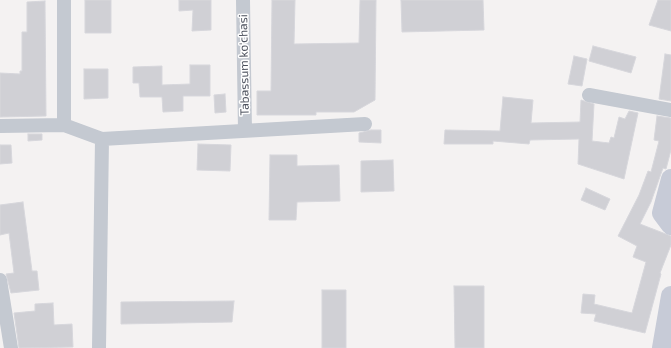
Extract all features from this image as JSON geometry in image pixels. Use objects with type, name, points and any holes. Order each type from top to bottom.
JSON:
[{"type":"street","points":[[64,0],[64,125]]},
{"type":"street","name":"Tabassum ko'chasi","points":[[243,0],[246,131]]},
{"type":"street","points":[[589,95],[671,110]]},
{"type":"street","points":[[0,126],[64,125],[102,138],[365,124]]},
{"type":"street","points":[[99,348],[102,138]]},
{"type":"street","points":[[671,180],[662,213],[671,224]]},
{"type":"street","points":[[0,280],[11,348]]},
{"type":"street","points":[[662,348],[671,296]]},
{"type":"building","points":[[85,0],[111,0],[111,33],[85,33]]},
{"type":"building","points":[[179,0],[211,0],[211,30],[192,31],[193,10],[179,11]]},
{"type":"building","points":[[272,0],[295,0],[294,44],[359,43],[360,0],[376,0],[375,100],[354,112],[316,112],[316,115],[257,115],[257,91],[271,91]]},
{"type":"building","points":[[401,0],[483,0],[484,30],[402,32]]},
{"type":"building","points":[[658,0],[671,0],[671,31],[649,25]]},
{"type":"building","points":[[45,1],[46,116],[0,117],[0,73],[20,74],[20,71],[22,71],[22,32],[27,32],[27,2]]},
{"type":"building","points":[[593,46],[636,57],[631,73],[589,61]]},
{"type":"building","points":[[665,54],[671,55],[671,101],[659,99]]},
{"type":"building","points":[[574,56],[587,59],[582,86],[568,84]]},
{"type":"building","points":[[190,65],[210,65],[210,96],[183,96],[183,111],[163,112],[162,97],[140,97],[139,83],[133,83],[133,67],[162,66],[162,85],[190,84]]},
{"type":"building","points":[[84,69],[108,69],[108,98],[84,99]]},
{"type":"building","points":[[225,94],[226,112],[215,113],[214,95]]},
{"type":"building","points":[[503,97],[533,100],[531,123],[580,122],[581,100],[594,104],[592,141],[609,143],[611,137],[614,138],[619,117],[625,119],[629,111],[638,113],[624,179],[578,164],[579,139],[530,140],[529,144],[493,141],[493,144],[444,144],[445,130],[500,131]]},
{"type":"building","points":[[657,116],[671,118],[671,150],[666,169],[663,168],[651,202],[640,224],[671,236],[671,245],[660,273],[661,274],[645,333],[594,321],[596,314],[581,313],[583,294],[595,295],[594,304],[632,313],[646,262],[633,257],[637,246],[618,236],[639,195],[648,171],[651,172],[659,141],[654,140]]},
{"type":"building","points":[[371,130],[381,130],[381,143],[359,142],[359,133]]},
{"type":"building","points":[[28,134],[42,134],[42,140],[28,141]]},
{"type":"building","points":[[198,144],[231,145],[230,171],[197,170]]},
{"type":"building","points":[[0,145],[11,145],[12,163],[0,164]]},
{"type":"building","points":[[270,155],[297,155],[297,166],[339,165],[340,201],[297,202],[296,220],[269,220]]},
{"type":"building","points":[[393,160],[394,191],[361,192],[361,161]]},
{"type":"building","points":[[586,188],[610,199],[605,210],[581,200]]},
{"type":"building","points":[[23,202],[32,271],[37,271],[39,290],[11,293],[6,274],[14,273],[9,233],[0,235],[0,205]]},
{"type":"building","points":[[454,286],[484,286],[484,348],[455,348]]},
{"type":"building","points":[[322,290],[346,290],[346,348],[322,348]]},
{"type":"building","points":[[234,301],[232,322],[121,324],[121,302]]},
{"type":"building","points":[[53,303],[54,325],[72,324],[73,347],[19,348],[14,313],[35,311],[35,304]]}]
